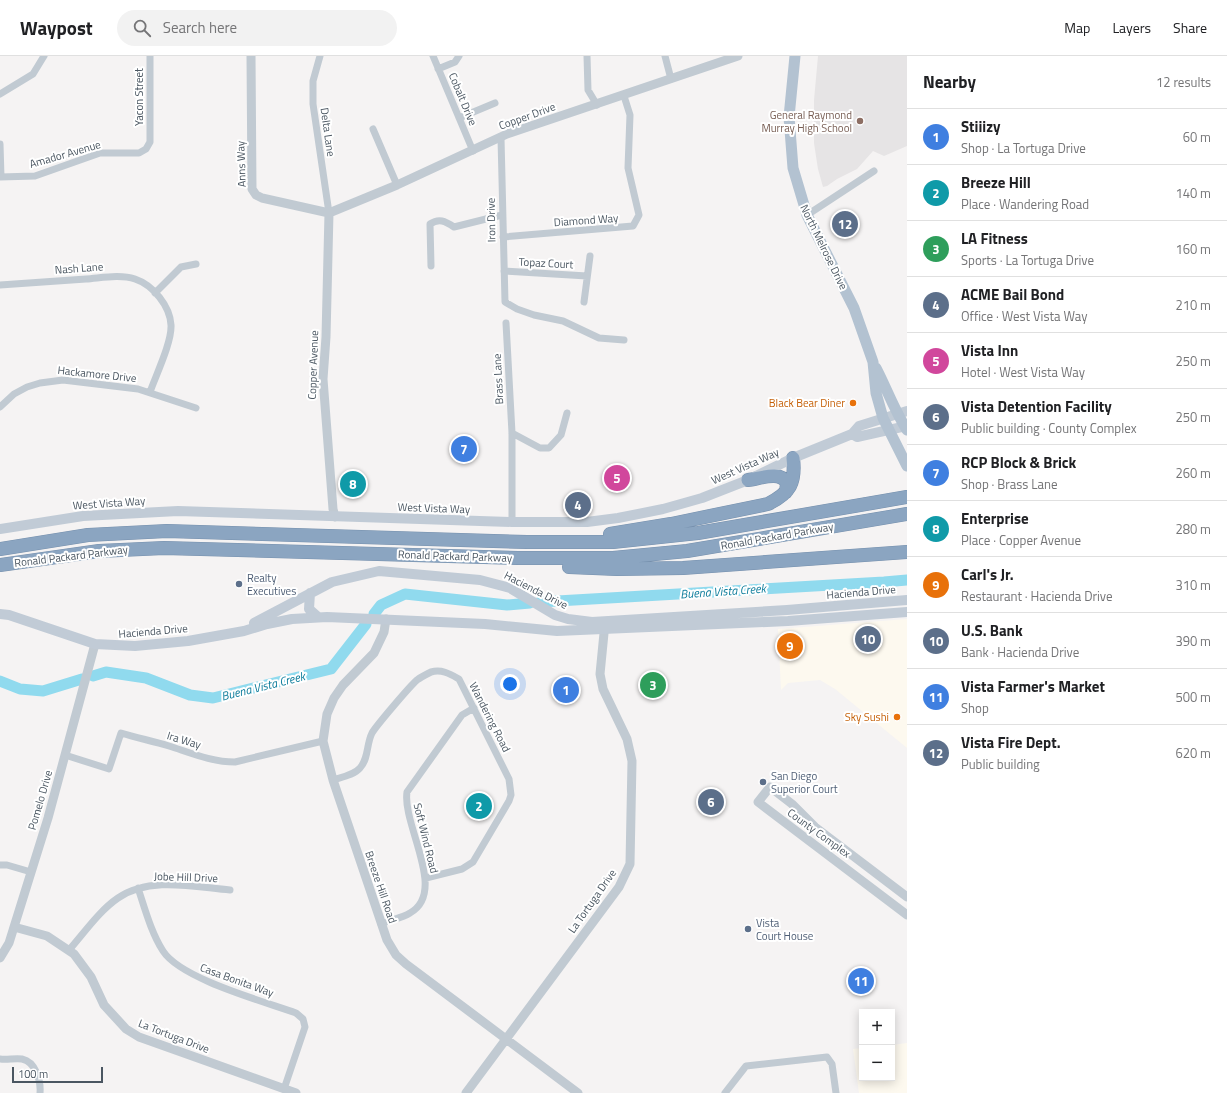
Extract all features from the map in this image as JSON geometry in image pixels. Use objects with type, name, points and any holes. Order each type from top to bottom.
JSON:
[{"type":"highway","points":[[543,542],[633,531],[754,507],[780,498],[786,492],[794,477],[793,458]]},
{"type":"highway","points":[[748,480],[777,476],[782,477],[787,483],[786,492]]},
{"type":"highway","name":"Ronald Packard Parkway","points":[[0,549],[88,535],[167,531],[543,542],[613,542],[646,540],[698,533],[904,498]]},
{"type":"highway","name":"Ronald Packard Parkway","points":[[0,566],[99,551],[152,548],[518,558],[589,559],[649,556],[907,514]]},
{"type":"highway","points":[[518,558],[556,565],[617,570],[907,552]]},
{"type":"main road","name":"North Melrose Drive","points":[[795,56],[789,117],[789,134],[793,168],[807,215],[854,308],[873,362],[902,412],[906,428]]},
{"type":"main road","name":"North Melrose Drive","points":[[873,362],[876,393],[883,418],[907,466]]},
{"type":"main road","name":"West Vista Way","points":[[0,529],[83,516],[178,512],[512,522],[586,522],[618,518],[663,509],[702,498],[748,480],[793,458],[852,434],[859,426],[902,412]]},
{"type":"main road","name":"West Vista Way","points":[[852,434],[857,437],[906,428]]},
{"type":"main road","name":"Hacienda Drive","points":[[216,636],[258,621],[332,582],[379,571],[480,580],[510,588],[555,615],[568,619],[604,625],[788,621],[907,612]]},
{"type":"main road","points":[[310,593],[309,609],[318,617]]},
{"type":"main road","name":"Hacienda Drive","points":[[0,614],[9,615],[95,644],[135,646],[216,636],[292,619],[318,617],[485,624],[557,631],[604,625],[907,600]]},
{"type":"street","points":[[0,94],[33,74],[44,56]]},
{"type":"street","name":"Yacon Street","points":[[150,56],[150,138]]},
{"type":"street","name":"Anns Way","points":[[251,56],[252,189],[256,195],[262,198],[329,213]]},
{"type":"street","name":"Delta Lane","points":[[320,56],[313,81],[313,104],[329,213]]},
{"type":"street","name":"Cobalt Drive","points":[[433,56],[473,151]]},
{"type":"street","points":[[438,69],[455,62],[459,56]]},
{"type":"street","points":[[587,56],[588,90],[597,105]]},
{"type":"street","points":[[665,56],[672,79]]},
{"type":"street","name":"Copper Drive","points":[[329,213],[398,185],[507,134],[624,96],[738,56]]},
{"type":"street","name":"Diamond Way","points":[[503,237],[633,226],[639,215],[628,168],[628,144],[631,135],[630,116],[624,96]]},
{"type":"street","points":[[459,118],[495,103]]},
{"type":"street","points":[[373,129],[398,185]]},
{"type":"street","name":"Amador Avenue","points":[[0,177],[35,176],[100,153],[139,153],[146,150],[150,142],[150,138]]},
{"type":"street","name":"Iron Drive","points":[[501,138],[504,302],[517,309],[534,315],[563,320],[600,338],[624,340]]},
{"type":"street","points":[[0,144],[0,177]]},
{"type":"street","points":[[807,215],[874,171]]},
{"type":"street","name":"Copper Avenue","points":[[329,213],[326,337],[323,379],[333,509],[335,517]]},
{"type":"street","points":[[431,266],[430,224],[440,220],[445,221],[454,227],[502,215]]},
{"type":"street","points":[[584,302],[590,256]]},
{"type":"street","points":[[150,392],[170,336],[171,326],[165,305],[155,293],[181,266],[196,264]]},
{"type":"street","name":"Topaz Court","points":[[504,271],[587,276]]},
{"type":"street","name":"Nash Lane","points":[[0,285],[125,277],[135,279],[155,293]]},
{"type":"street","name":"Brass Lane","points":[[506,323],[512,433],[512,522]]},
{"type":"street","name":"Hackamore Drive","points":[[0,407],[14,394],[27,387],[51,381],[78,382],[150,392],[196,408]]},
{"type":"street","points":[[512,433],[540,448],[549,448],[560,435],[567,414]]},
{"type":"street","name":"Breeze Hill Road","points":[[386,619],[384,632],[374,653],[351,676],[334,698],[327,714],[323,741],[333,780],[381,924],[393,950],[406,964],[578,1093]]},
{"type":"street","name":"La Tortuga Drive","points":[[466,1093],[619,887],[630,864],[632,761],[627,739],[603,689],[600,674],[604,625]]},
{"type":"street","name":"Pomelo Drive","points":[[0,958],[9,943],[31,872],[95,644]]},
{"type":"street","name":"Wandering Road","points":[[333,780],[350,775],[360,768],[367,754],[367,746],[372,733],[417,680],[430,672],[448,672],[459,679],[509,779],[511,795],[473,862],[462,869],[426,878]]},
{"type":"street","name":"Soft Wind Road","points":[[381,924],[410,913],[423,901],[426,893],[426,878],[406,806],[406,792],[462,715],[474,708]]},
{"type":"street","name":"Ira Way","points":[[65,755],[109,769],[121,733],[215,762],[235,762],[323,741]]},
{"type":"street","name":"County Complex","points":[[907,897],[815,827],[792,804],[770,787],[758,802],[907,915]]},
{"type":"street","points":[[0,865],[7,865],[31,872]]},
{"type":"street","name":"Jobe Hill Drive","points":[[69,950],[106,909],[119,898],[138,888],[164,885],[230,890]]},
{"type":"street","name":"Casa Bonita Way","points":[[138,888],[153,932],[164,953],[188,973],[296,1013],[303,1019],[305,1027],[284,1089]]},
{"type":"street","name":"La Tortuga Drive","points":[[14,927],[47,936],[74,954],[91,977],[104,1005],[126,1029],[139,1037],[296,1093]]},
{"type":"street","points":[[725,1093],[746,1066],[827,1057],[832,1064],[836,1093]]},
{"type":"street","points":[[0,1060],[22,1059],[29,1062],[34,1067],[40,1085],[40,1093]]},
{"type":"shaded area","name":"General Raymond Murray High School","points":[[818,56],[907,56],[907,146],[884,156],[873,151],[857,169],[823,187],[818,169],[814,143],[814,100]]},
{"type":"shaded area","points":[[907,619],[907,748],[835,689],[820,680],[788,683],[781,690],[778,629]]},
{"type":"shaded area","points":[[907,1043],[907,1093],[859,1093],[853,1049],[859,1048],[859,1081],[895,1081],[895,1045]]},
{"type":"waterway","name":"Buena Vista Creek","points":[[540,602],[907,580]]},
{"type":"waterway","name":"Buena Vista Creek","points":[[374,614],[381,605],[405,594],[507,605],[530,603]]},
{"type":"waterway","name":"Buena Vista Creek","points":[[93,676],[106,672],[146,678],[190,695],[213,698],[331,669],[366,624]]},
{"type":"waterway","name":"Buena Vista Creek","points":[[0,681],[20,689],[43,691],[82,679]]},
{"type":"place","name":"General Raymond Murray High School","points":[[860,121]]},
{"type":"place","name":"Vista Fire Dept.","points":[[845,224]]},
{"type":"place","name":"Black Bear Diner","points":[[853,403]]},
{"type":"place","name":"RCP Block & Brick","points":[[464,449]]},
{"type":"place","name":"Vista Inn","points":[[617,478]]},
{"type":"place","name":"Enterprise","points":[[353,484]]},
{"type":"place","name":"ACME Bail Bond","points":[[578,505]]},
{"type":"place","name":"Realty Executives","points":[[239,584]]},
{"type":"place","name":"U.S. Bank","points":[[868,639]]},
{"type":"place","name":"Carl's Jr.","points":[[790,646]]},
{"type":"place","name":"LA Fitness","points":[[653,685]]},
{"type":"place","name":"Stiiizy","points":[[566,690]]},
{"type":"place","name":"Sky Sushi","points":[[897,717]]},
{"type":"place","name":"San Diego Superior Court","points":[[763,782]]},
{"type":"place","name":"Vista Detention Facility","points":[[711,802]]},
{"type":"place","name":"Breeze Hill","points":[[479,806]]},
{"type":"place","name":"Vista Court House","points":[[748,929]]},
{"type":"place","name":"Vista Farmer's Market","points":[[861,981]]}]
